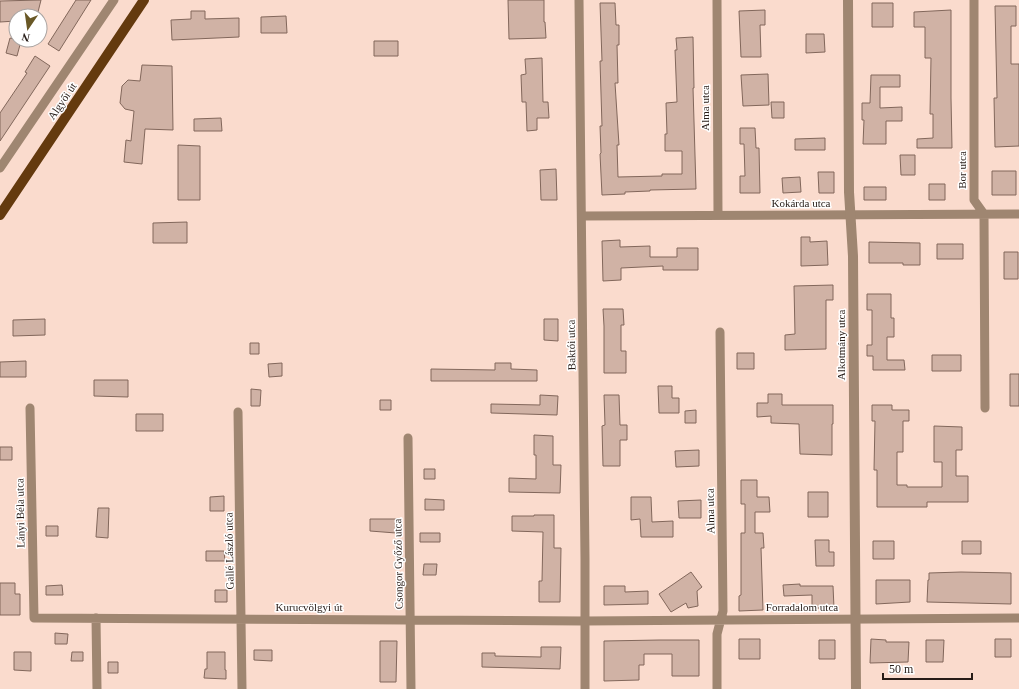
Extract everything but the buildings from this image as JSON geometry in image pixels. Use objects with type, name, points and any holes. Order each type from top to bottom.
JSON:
[{"type":"main road","name":"Algyői út","points":[[0,215],[144,0]]},
{"type":"street","name":"Algyői út","points":[[0,168],[114,0]]},
{"type":"street","name":"Baktói utca","points":[[579,0],[585,689]]},
{"type":"street","name":"Alma utca","points":[[717,0],[718,215]]},
{"type":"street","name":"Alkotmány utca","points":[[848,0],[850,216],[853,256],[856,689]]},
{"type":"street","name":"Bor utca","points":[[974,0],[974,200],[984,214]]},
{"type":"street","points":[[984,214],[985,408]]},
{"type":"street","name":"Kokárda utca","points":[[582,216],[850,216],[1019,214]]},
{"type":"street","name":"Alma utca","points":[[718,689],[717,634],[723,611],[720,332]]},
{"type":"street","name":"Lányi Béla utca","points":[[30,408],[34,618]]},
{"type":"street","name":"Gallé László utca","points":[[238,412],[242,689]]},
{"type":"street","name":"Csongor Győző utca","points":[[408,438],[411,689]]},
{"type":"street","name":"Kurucvölgyi út","points":[[34,618],[585,621]]},
{"type":"street","points":[[96,618],[97,689]]},
{"type":"street","name":"Forradalom utca","points":[[585,621],[1019,618]]}]
